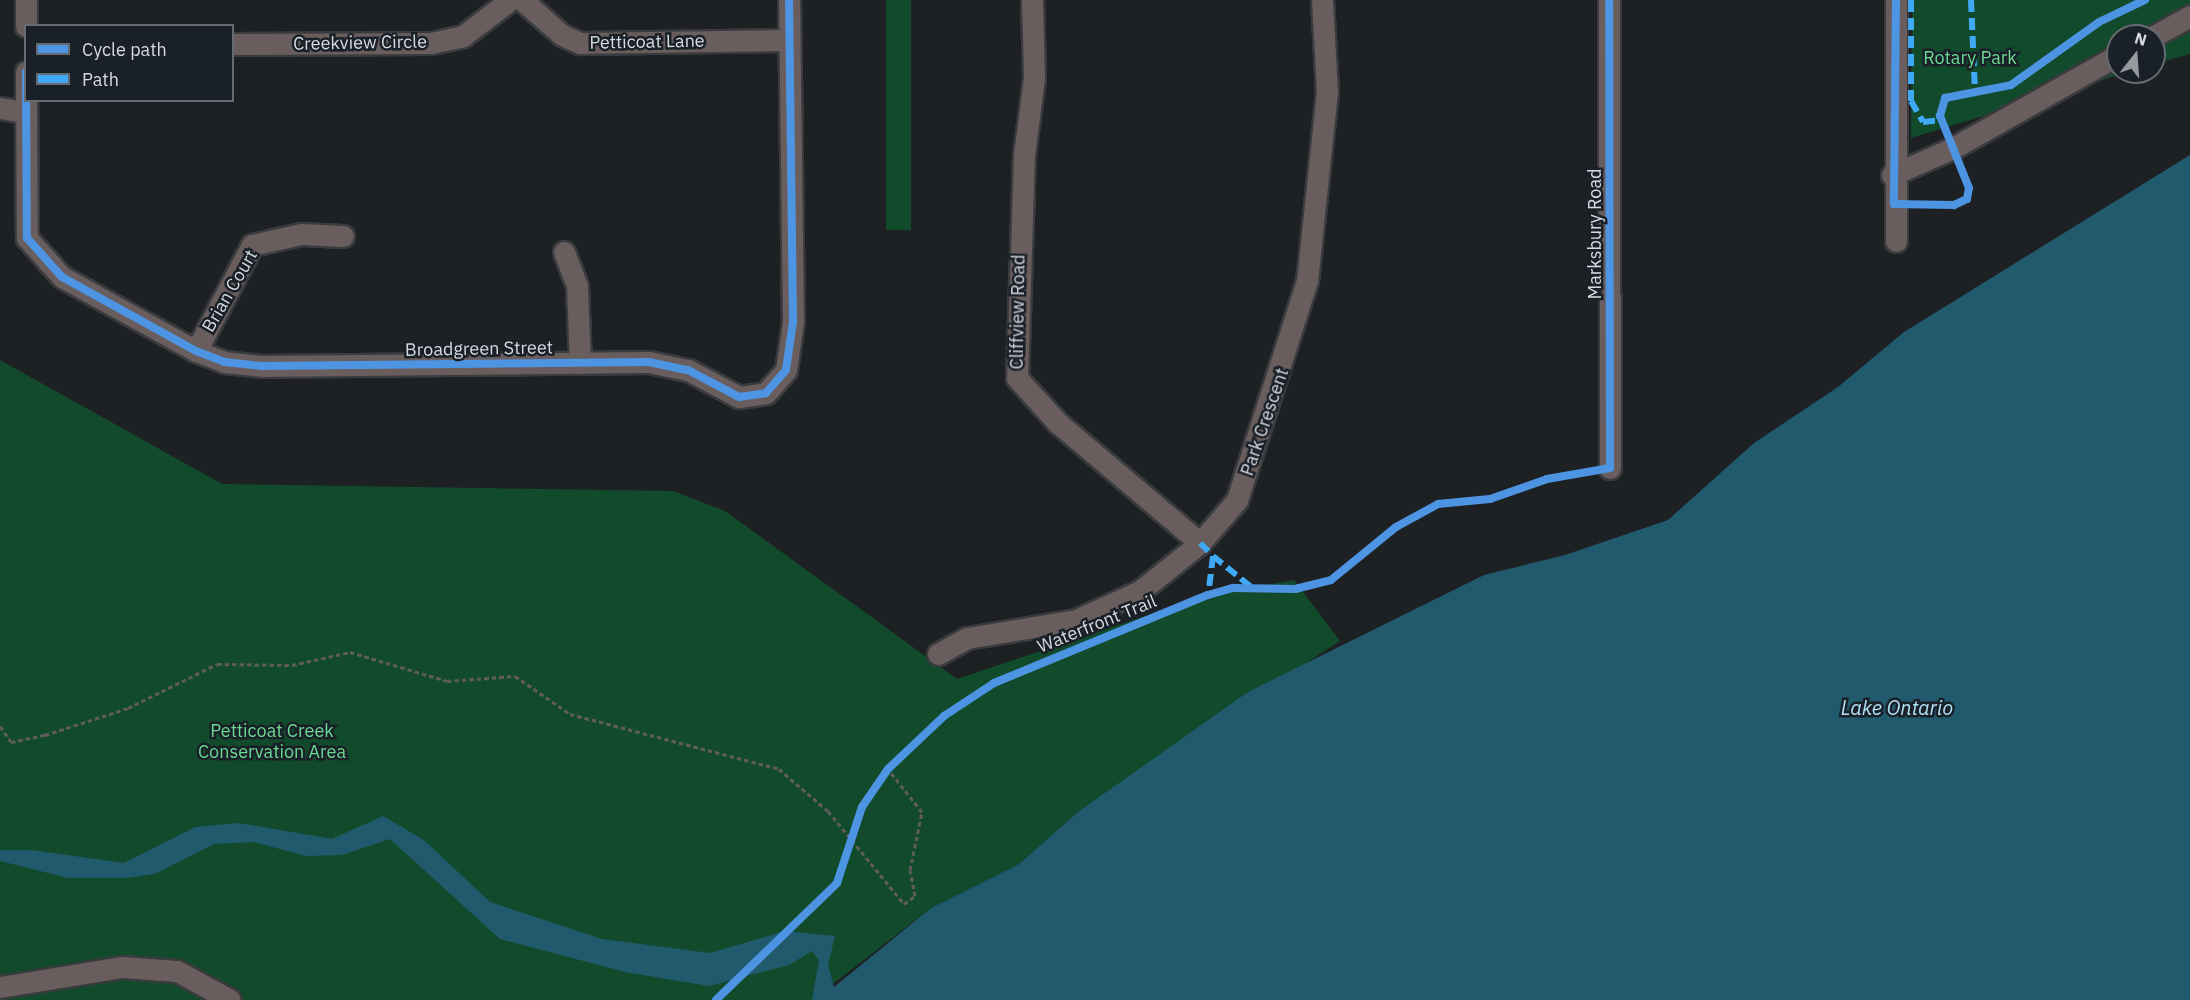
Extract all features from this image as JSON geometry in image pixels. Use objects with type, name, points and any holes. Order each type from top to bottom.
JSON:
[{"type":"street","points":[[26,0],[26,24]]},
{"type":"street","name":"Creekview Circle","points":[[234,44],[431,43],[463,36],[510,0]]},
{"type":"street","name":"Petticoat Lane","points":[[522,0],[562,35],[580,43],[788,40]]},
{"type":"street","name":"Broadgreen Street","points":[[24,102],[27,238],[41,260],[196,351],[224,362],[261,366],[649,362],[688,369],[739,397],[766,393],[786,370],[793,322],[789,0]]},
{"type":"street","name":"Cliffview Road","points":[[1032,0],[1034,78],[1023,155],[1017,378],[1058,423],[1200,543]]},
{"type":"street","name":"Park Crescent","points":[[938,654],[967,638],[1076,620],[1140,591],[1200,543],[1237,500],[1307,281],[1327,92],[1322,0]]},
{"type":"street","name":"Marksbury Road","points":[[1609,0],[1610,468]]},
{"type":"street","points":[[1896,0],[1892,175],[1896,241]]},
{"type":"street","points":[[2166,29],[2190,16]]},
{"type":"street","points":[[1892,175],[1953,148],[2106,62]]},
{"type":"street","points":[[0,108],[24,112]]},
{"type":"street","name":"Brian Court","points":[[196,351],[252,245],[301,234],[343,237]]},
{"type":"street","points":[[564,252],[577,286],[580,363]]},
{"type":"street","points":[[0,987],[122,967],[177,971],[230,1000]]},
{"type":"path","points":[[0,726],[11,742],[45,735],[128,708],[217,664],[292,665],[350,652],[447,681],[515,676],[570,714],[779,770],[828,811],[904,904],[915,896],[910,870],[922,812],[891,767],[882,779]]},
{"type":"path","points":[[848,851],[855,829]]},
{"type":"green space","points":[[886,0],[911,0],[911,230],[886,230]]},
{"type":"green space","name":"Rotary Park","points":[[1912,0],[2190,0],[2190,54],[2166,61],[2166,24],[2106,24],[2106,79],[1911,138]]},
{"type":"green space","name":"Petticoat Creek Conservation Area","points":[[0,360],[222,484],[673,491],[725,511],[957,679],[1208,595],[1294,580],[1340,641],[1078,812],[1019,864],[931,908],[812,1000],[0,1000]]},
{"type":"water","name":"Lake Ontario","points":[[2190,155],[2190,1000],[812,1000],[819,960],[812,951],[789,965],[709,986],[625,972],[500,939],[390,839],[342,855],[306,856],[254,842],[214,844],[155,874],[126,878],[68,878],[0,861],[0,850],[31,850],[124,863],[195,827],[239,823],[332,839],[383,816],[424,840],[490,902],[602,939],[710,953],[785,931],[835,936],[828,965],[834,987],[931,908],[1019,864],[1078,812],[1248,692],[1484,575],[1565,555],[1668,520],[1754,443],[1838,387],[1904,332]]},
{"type":"marked path","points":[[1911,0],[1911,101],[1923,122],[1941,120]]},
{"type":"marked path","points":[[1971,0],[1975,93]]},
{"type":"marked path","points":[[1200,543],[1213,556],[1208,595]]},
{"type":"marked path","points":[[1213,556],[1250,586]]},
{"type":"cycle path","points":[[26,102],[27,238],[62,277],[196,351],[224,362],[261,366],[649,362],[688,370],[739,397],[766,393],[786,370],[793,322],[789,0]]},
{"type":"cycle path","name":"Waterfront Trail","points":[[716,1000],[837,883],[862,807],[888,769],[944,716],[994,683],[1208,595],[1233,588],[1295,589],[1331,580],[1396,527],[1438,504],[1490,499],[1547,479],[1610,468],[1609,0]]},
{"type":"cycle path","points":[[1896,0],[1894,204],[1954,205],[1967,199],[1969,188],[1940,116],[1945,98],[2011,85],[2099,22],[2145,0]]}]
